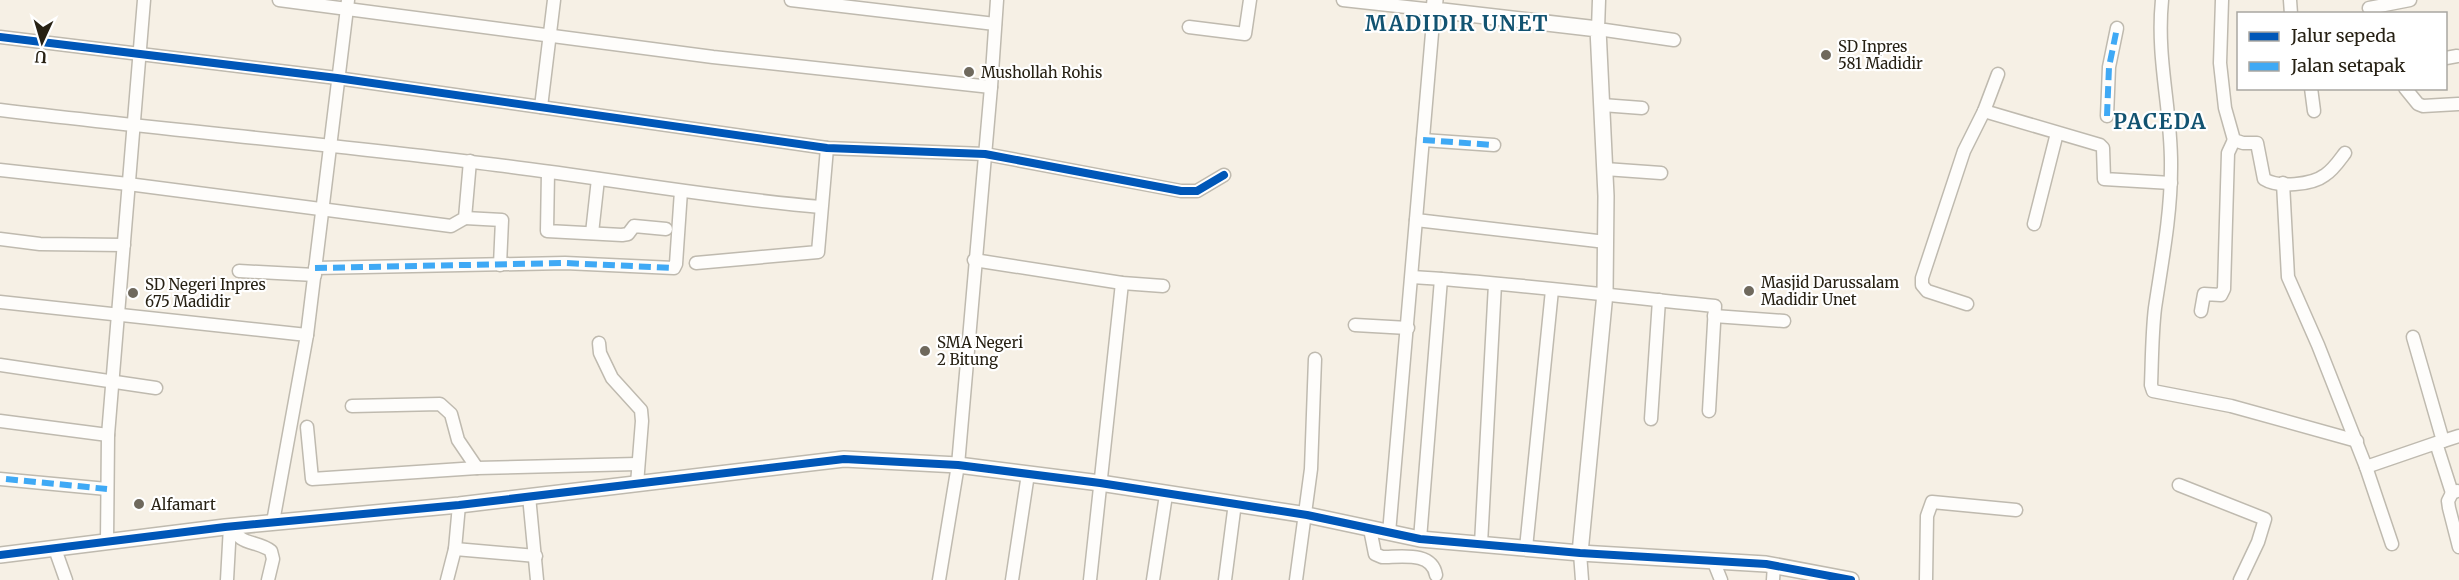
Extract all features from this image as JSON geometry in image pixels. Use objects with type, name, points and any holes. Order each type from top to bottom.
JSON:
[{"type":"street","points":[[107,542],[108,435],[144,0]]},
{"type":"street","points":[[279,0],[348,4],[713,57],[991,87]]},
{"type":"street","points":[[541,107],[554,0]]},
{"type":"street","points":[[790,0],[995,24]]},
{"type":"street","points":[[939,580],[958,465],[974,260],[991,87],[996,0]]},
{"type":"street","points":[[1190,27],[1245,34],[1250,0]]},
{"type":"street","points":[[1343,0],[1434,5],[1674,39]]},
{"type":"street","points":[[1582,580],[1580,553],[1605,293],[1605,169],[1598,29],[1599,0]]},
{"type":"street","points":[[2162,0],[2159,42],[2170,135],[2171,183],[2170,211],[2155,310],[2151,385],[2153,391],[2231,406],[2357,441]]},
{"type":"street","points":[[2201,311],[2204,294],[2221,295],[2224,289],[2228,153],[2234,140],[2225,108],[2220,63],[2222,0]]},
{"type":"street","points":[[2369,7],[2410,0]]},
{"type":"street","points":[[273,522],[307,335],[331,145],[337,78],[348,4]]},
{"type":"street","points":[[1389,533],[1434,5]]},
{"type":"street","points":[[2107,116],[2109,67],[2117,28]]},
{"type":"street","points":[[0,37],[337,78],[827,147],[985,154],[1181,191],[1197,190],[1224,175]]},
{"type":"street","points":[[1967,304],[1927,291],[1922,285],[1947,198],[1964,151],[1984,111],[1998,75]]},
{"type":"street","points":[[2311,90],[2314,111]]},
{"type":"street","points":[[2407,90],[2418,104],[2423,106],[2458,104]]},
{"type":"street","points":[[1602,105],[1642,108]]},
{"type":"street","points":[[0,110],[470,161],[681,191],[822,207]]},
{"type":"street","points":[[1984,111],[2102,147],[2104,179],[2171,183]]},
{"type":"street","points":[[2034,224],[2057,133]]},
{"type":"street","points":[[1423,140],[1494,145]]},
{"type":"street","points":[[2234,140],[2257,144],[2264,178],[2266,181],[2283,183],[2316,180],[2331,170],[2345,153]]},
{"type":"street","points":[[696,262],[818,252],[827,147]]},
{"type":"street","points":[[465,218],[470,161]]},
{"type":"street","points":[[1605,169],[1661,173]]},
{"type":"street","points":[[0,170],[128,184],[451,226],[465,218],[502,220],[500,265]]},
{"type":"street","points":[[548,172],[547,231],[622,235],[628,234],[634,226],[666,229]]},
{"type":"street","points":[[592,233],[598,179]]},
{"type":"street","points":[[2283,183],[2288,277],[2357,441],[2392,544]]},
{"type":"street","points":[[239,271],[315,272],[565,263],[674,268],[681,191]]},
{"type":"street","points":[[1416,220],[1606,242]]},
{"type":"street","points":[[0,239],[40,244],[124,245]]},
{"type":"street","points":[[974,260],[1122,283],[1164,286]]},
{"type":"street","points":[[1412,277],[1605,293],[1715,306],[1709,411]]},
{"type":"street","points":[[1420,539],[1442,279]]},
{"type":"street","points":[[1090,580],[1122,283]]},
{"type":"street","points":[[1481,544],[1495,284]]},
{"type":"street","points":[[1526,548],[1552,290]]},
{"type":"street","points":[[1651,419],[1659,300]]},
{"type":"street","points":[[0,302],[307,335]]},
{"type":"street","points":[[1714,316],[1784,321]]},
{"type":"street","points":[[1355,325],[1408,328]]},
{"type":"street","points":[[2413,337],[2439,442],[2455,491],[2448,501],[2458,541]]},
{"type":"street","points":[[599,343],[604,363],[612,378],[641,410],[637,484]]},
{"type":"street","points":[[1296,580],[1311,469],[1315,359]]},
{"type":"street","points":[[0,365],[156,388]]},
{"type":"street","points":[[352,406],[440,404],[451,414],[458,441],[477,468]]},
{"type":"street","points":[[0,421],[108,435]]},
{"type":"street","points":[[307,427],[312,479],[477,468],[637,464]]},
{"type":"street","points":[[2366,467],[2459,436]]},
{"type":"street","points":[[0,555],[232,526],[459,505],[844,459],[958,465],[1100,483],[1306,515],[1420,539],[1580,553],[1713,560],[1774,573],[1851,580]]},
{"type":"street","points":[[1012,580],[1028,474]]},
{"type":"street","points":[[0,478],[107,489]]},
{"type":"street","points":[[2179,485],[2265,519],[2258,542],[2240,580]]},
{"type":"street","points":[[1153,580],[1166,495]]},
{"type":"street","points":[[529,496],[537,580]]},
{"type":"street","points":[[1926,580],[1927,516],[1932,502],[2016,510]]},
{"type":"street","points":[[1225,580],[1235,503]]},
{"type":"street","points":[[447,580],[455,549],[459,505]]},
{"type":"street","points":[[227,580],[232,526]]},
{"type":"street","points":[[232,526],[242,540],[263,546],[271,551],[273,559],[268,580]]},
{"type":"street","points":[[1370,529],[1374,554],[1382,557],[1428,560],[1434,566],[1436,575]]},
{"type":"street","points":[[55,549],[66,580]]},
{"type":"street","points":[[455,549],[536,556]]},
{"type":"street","points":[[1713,560],[1720,580]]},
{"type":"marked path","points":[[2107,116],[2109,67],[2117,28]]},
{"type":"marked path","points":[[1423,140],[1494,145]]},
{"type":"marked path","points":[[315,268],[565,263],[674,268]]},
{"type":"marked path","points":[[6,479],[107,489]]},
{"type":"cycle path","points":[[0,37],[337,78],[827,148],[985,154],[1181,191],[1197,191],[1224,175]]},
{"type":"cycle path","points":[[0,555],[225,527],[459,505],[844,459],[958,465],[1100,483],[1307,515],[1420,539],[1580,553],[1766,564],[1851,580]]},
{"type":"place","name":"SD Inpres 581 Madidir","points":[[1826,55]]},
{"type":"place","name":"Mushollah Rohis","points":[[969,72]]},
{"type":"place","name":"Masjid Darussalam Madidir Unet","points":[[1749,291]]},
{"type":"place","name":"SD Negeri Inpres 675 Madidir","points":[[133,293]]},
{"type":"place","name":"SMA Negeri 2 Bitung","points":[[925,351]]},
{"type":"place","name":"Alfamart","points":[[139,504]]},
{"type":"district","name":"MADIDIR UNET","points":[[1457,23]]},
{"type":"district","name":"PACEDA","points":[[2160,121]]}]
